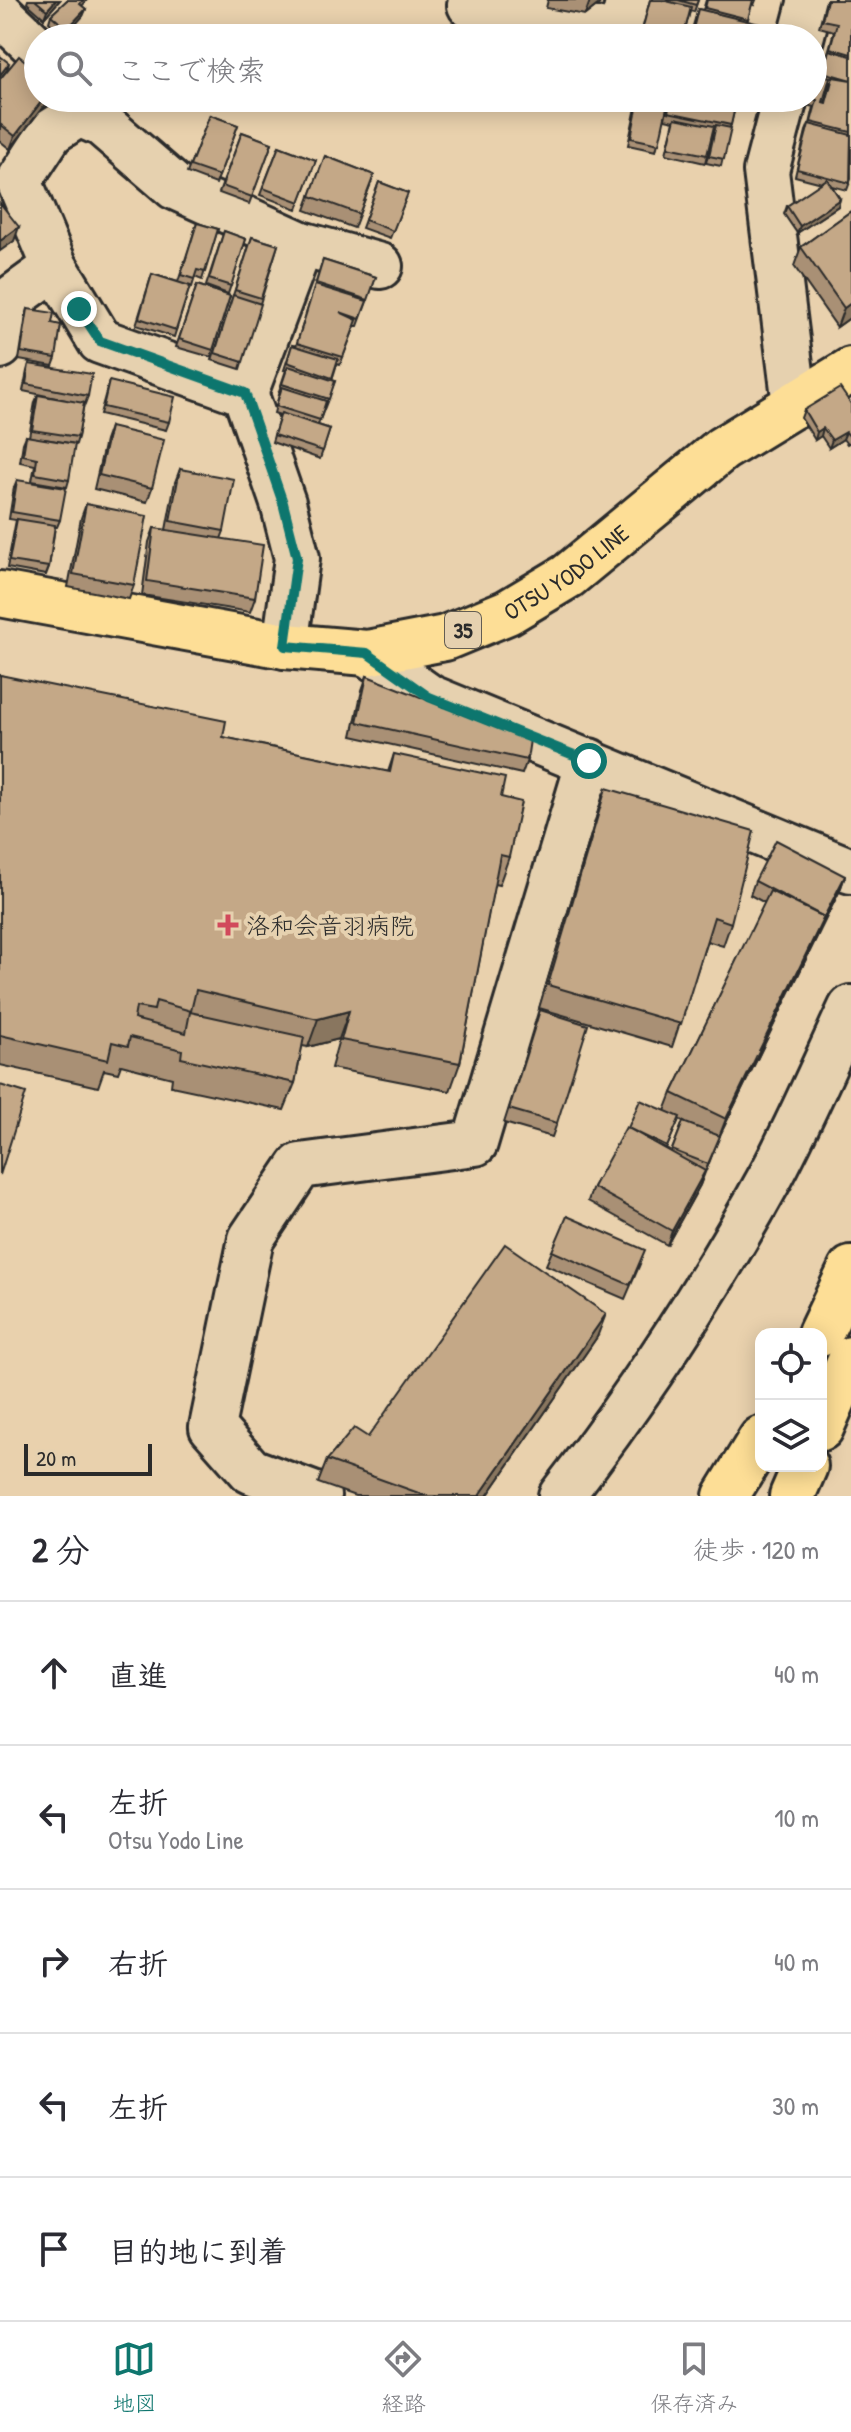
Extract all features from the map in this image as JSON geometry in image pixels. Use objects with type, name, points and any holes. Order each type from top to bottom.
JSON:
[{"type":"main road","name":"OTSU YODO LINE","points":[[0,594],[285,646],[367,653],[445,638],[508,612],[568,576],[722,449],[851,370]]},
{"type":"main road","points":[[823,1328],[851,1269]]},
{"type":"main road","points":[[827,1414],[851,1359]]},
{"type":"main road","points":[[726,1496],[755,1449]]},
{"type":"main road","points":[[792,1496],[802,1472]]},
{"type":"street","points":[[471,0],[470,5],[565,24]]},
{"type":"street","points":[[623,24],[629,0]]},
{"type":"street","points":[[805,24],[811,0]]},
{"type":"street","points":[[0,13],[24,36]]},
{"type":"street","points":[[72,112],[51,132],[19,181],[55,267],[100,341],[245,393]]},
{"type":"street","points":[[86,112],[175,187],[301,244],[380,266]]},
{"type":"street","points":[[781,112],[766,171],[795,405]]},
{"type":"street","points":[[285,646],[297,558],[283,503],[245,393],[301,244]]},
{"type":"street","points":[[0,346],[4,304],[55,267]]},
{"type":"street","points":[[367,653],[429,697],[851,871]]},
{"type":"street","points":[[318,1496],[251,1471],[212,1427],[251,1239],[300,1166],[475,1143],[589,761]]},
{"type":"street","points":[[561,1496],[631,1405],[705,1287],[772,1172],[851,1008]]},
{"type":"building","points":[[35,0],[56,0],[47,10]]},
{"type":"building","points":[[67,0],[83,0],[80,4],[86,9],[72,24],[61,24],[51,15]]},
{"type":"building","points":[[650,0],[691,7],[687,24],[644,24]]},
{"type":"building","points":[[678,0],[698,0],[696,5]]},
{"type":"building","points":[[707,0],[753,0],[748,19],[705,8]]},
{"type":"building","points":[[827,0],[851,0],[851,54],[830,48],[837,23],[822,20]]},
{"type":"building","points":[[698,9],[760,24],[694,24]]},
{"type":"building","points":[[829,50],[851,56],[851,80],[827,73]]},
{"type":"building","points":[[0,56],[9,63],[0,75]]},
{"type":"building","points":[[19,56],[24,60],[24,112],[33,112],[15,136],[0,124],[0,79]]},
{"type":"building","points":[[833,77],[851,80],[851,132],[811,122],[814,112],[827,112]]},
{"type":"building","points":[[636,112],[666,112],[659,144],[631,138]]},
{"type":"building","points":[[668,112],[734,112],[731,125]]},
{"type":"building","points":[[210,115],[238,125],[219,176],[190,166]]},
{"type":"building","points":[[675,118],[714,126],[707,155],[668,147]]},
{"type":"building","points":[[809,124],[851,135],[850,183],[797,169]]},
{"type":"building","points":[[716,125],[731,128],[724,159],[709,156]]},
{"type":"building","points":[[242,132],[272,143],[252,197],[222,186]]},
{"type":"building","points":[[279,146],[316,160],[300,202],[263,188]]},
{"type":"building","points":[[325,156],[374,175],[359,214],[310,196]]},
{"type":"building","points":[[827,179],[840,199],[800,226],[787,206]]},
{"type":"building","points":[[379,182],[408,193],[393,231],[365,220]]},
{"type":"building","points":[[0,203],[19,227],[0,241]]},
{"type":"building","points":[[851,211],[851,303],[844,308],[801,247]]},
{"type":"building","points":[[197,223],[218,229],[205,272],[197,270],[194,279],[181,275]]},
{"type":"building","points":[[224,231],[246,239],[231,286],[209,279]]},
{"type":"building","points":[[252,237],[278,245],[261,298],[235,290]]},
{"type":"building","points":[[323,260],[376,277],[368,300],[316,283]]},
{"type":"building","points":[[152,274],[190,286],[176,330],[139,318]]},
{"type":"building","points":[[197,285],[230,296],[213,350],[179,339]]},
{"type":"building","points":[[315,285],[367,301],[360,319],[340,312],[357,320],[343,357],[297,343]]},
{"type":"building","points":[[233,295],[261,304],[243,362],[215,353]]},
{"type":"building","points":[[28,309],[54,313],[52,323],[61,325],[56,358],[21,352]]},
{"type":"building","points":[[292,345],[338,359],[332,378],[287,362]]},
{"type":"building","points":[[29,364],[92,374],[88,396],[26,384]]},
{"type":"building","points":[[288,366],[335,381],[329,399],[282,384]]},
{"type":"building","points":[[109,381],[175,397],[169,422],[103,407]]},
{"type":"building","points":[[282,387],[326,401],[320,420],[276,406]]},
{"type":"building","points":[[840,388],[851,404],[851,436],[846,432],[832,440],[823,428],[817,432],[804,410]]},
{"type":"building","points":[[38,395],[84,403],[78,437],[32,430]]},
{"type":"building","points":[[281,413],[330,429],[323,451],[274,435]]},
{"type":"building","points":[[110,427],[164,440],[152,488],[99,475]]},
{"type":"building","points":[[26,436],[75,444],[69,480],[35,474],[37,458],[23,455]]},
{"type":"building","points":[[180,469],[234,479],[224,531],[170,521]]},
{"type":"building","points":[[17,480],[66,488],[60,520],[12,512]]},
{"type":"building","points":[[86,504],[147,516],[134,585],[73,574]]},
{"type":"building","points":[[17,519],[55,525],[49,567],[9,561]]},
{"type":"building","points":[[154,528],[263,545],[255,598],[147,581]]},
{"type":"building","points":[[0,675],[226,721],[223,737],[390,772],[394,754],[505,778],[501,797],[521,802],[509,857],[500,855],[460,1063],[341,1040],[349,1011],[318,1019],[196,990],[191,1011],[156,1001],[154,1010],[136,1007],[134,1019],[186,1033],[190,1012],[304,1037],[295,1083],[181,1058],[182,1050],[130,1037],[128,1046],[112,1042],[108,1060],[0,1035]]},
{"type":"building","points":[[367,676],[530,740],[527,760],[357,722]]},
{"type":"building","points":[[606,788],[754,831],[731,923],[714,917],[681,1024],[548,985]]},
{"type":"building","points":[[776,840],[845,876],[824,917],[755,881]]},
{"type":"building","points":[[770,891],[824,917],[726,1119],[672,1093]]},
{"type":"building","points":[[540,1010],[588,1025],[557,1123],[509,1109]]},
{"type":"building","points":[[0,1085],[26,1093],[0,1175]]},
{"type":"building","points":[[640,1100],[680,1117],[667,1147],[628,1128]]},
{"type":"building","points":[[683,1122],[720,1136],[708,1164],[672,1150]]},
{"type":"building","points":[[626,1127],[705,1171],[672,1231],[593,1187]]},
{"type":"building","points":[[567,1216],[645,1250],[630,1285],[552,1251]]},
{"type":"building","points":[[505,1244],[606,1314],[479,1496],[427,1496],[327,1460],[354,1428],[368,1437]]},
{"type":"place","name":"洛和会音羽病院","points":[[228,925]]},
{"type":"route","points":[[79,309],[100,341],[245,393],[283,503],[297,558],[285,646],[367,653],[429,697],[589,761]]}]
